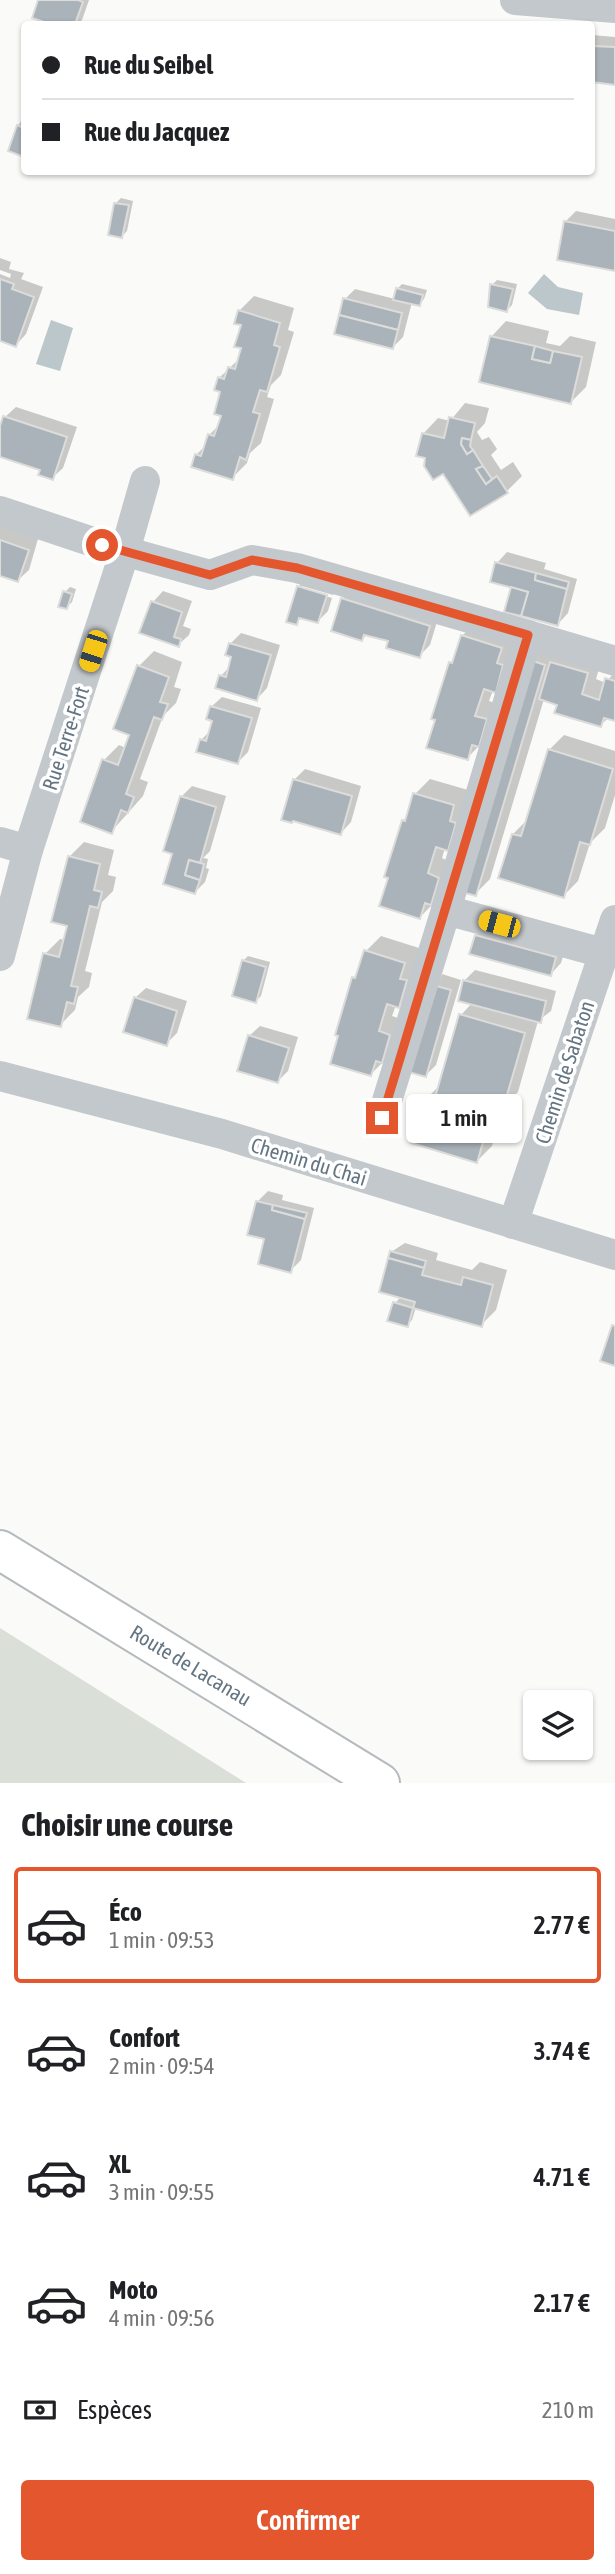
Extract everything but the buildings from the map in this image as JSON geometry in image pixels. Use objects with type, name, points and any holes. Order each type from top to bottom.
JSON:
[{"type":"main road","name":"Route de Lacanau","points":[[0,1550],[380,1783]]},
{"type":"street","points":[[515,0],[615,8]]},
{"type":"street","name":"Rue Terre-Fort","points":[[0,956],[28,850],[145,481]]},
{"type":"street","points":[[0,511],[210,575],[252,560],[297,568],[615,661]]},
{"type":"street","points":[[382,1118],[528,635]]},
{"type":"street","points":[[0,842],[28,850]]},
{"type":"street","points":[[446,910],[603,953]]},
{"type":"street","name":"Chemin de Sabaton","points":[[513,1224],[615,920]]},
{"type":"street","name":"Chemin du Chai","points":[[0,1076],[222,1134],[615,1255]]},
{"type":"shaded area","points":[[544,274],[558,287],[583,293],[579,315],[547,309],[528,293]]},
{"type":"shaded area","points":[[51,320],[73,328],[60,371],[36,364]]},
{"type":"shaded area","points":[[0,1628],[246,1783],[0,1783]]},
{"type":"route","points":[[102,545],[210,575],[252,560],[297,568],[528,635],[382,1118]]}]
